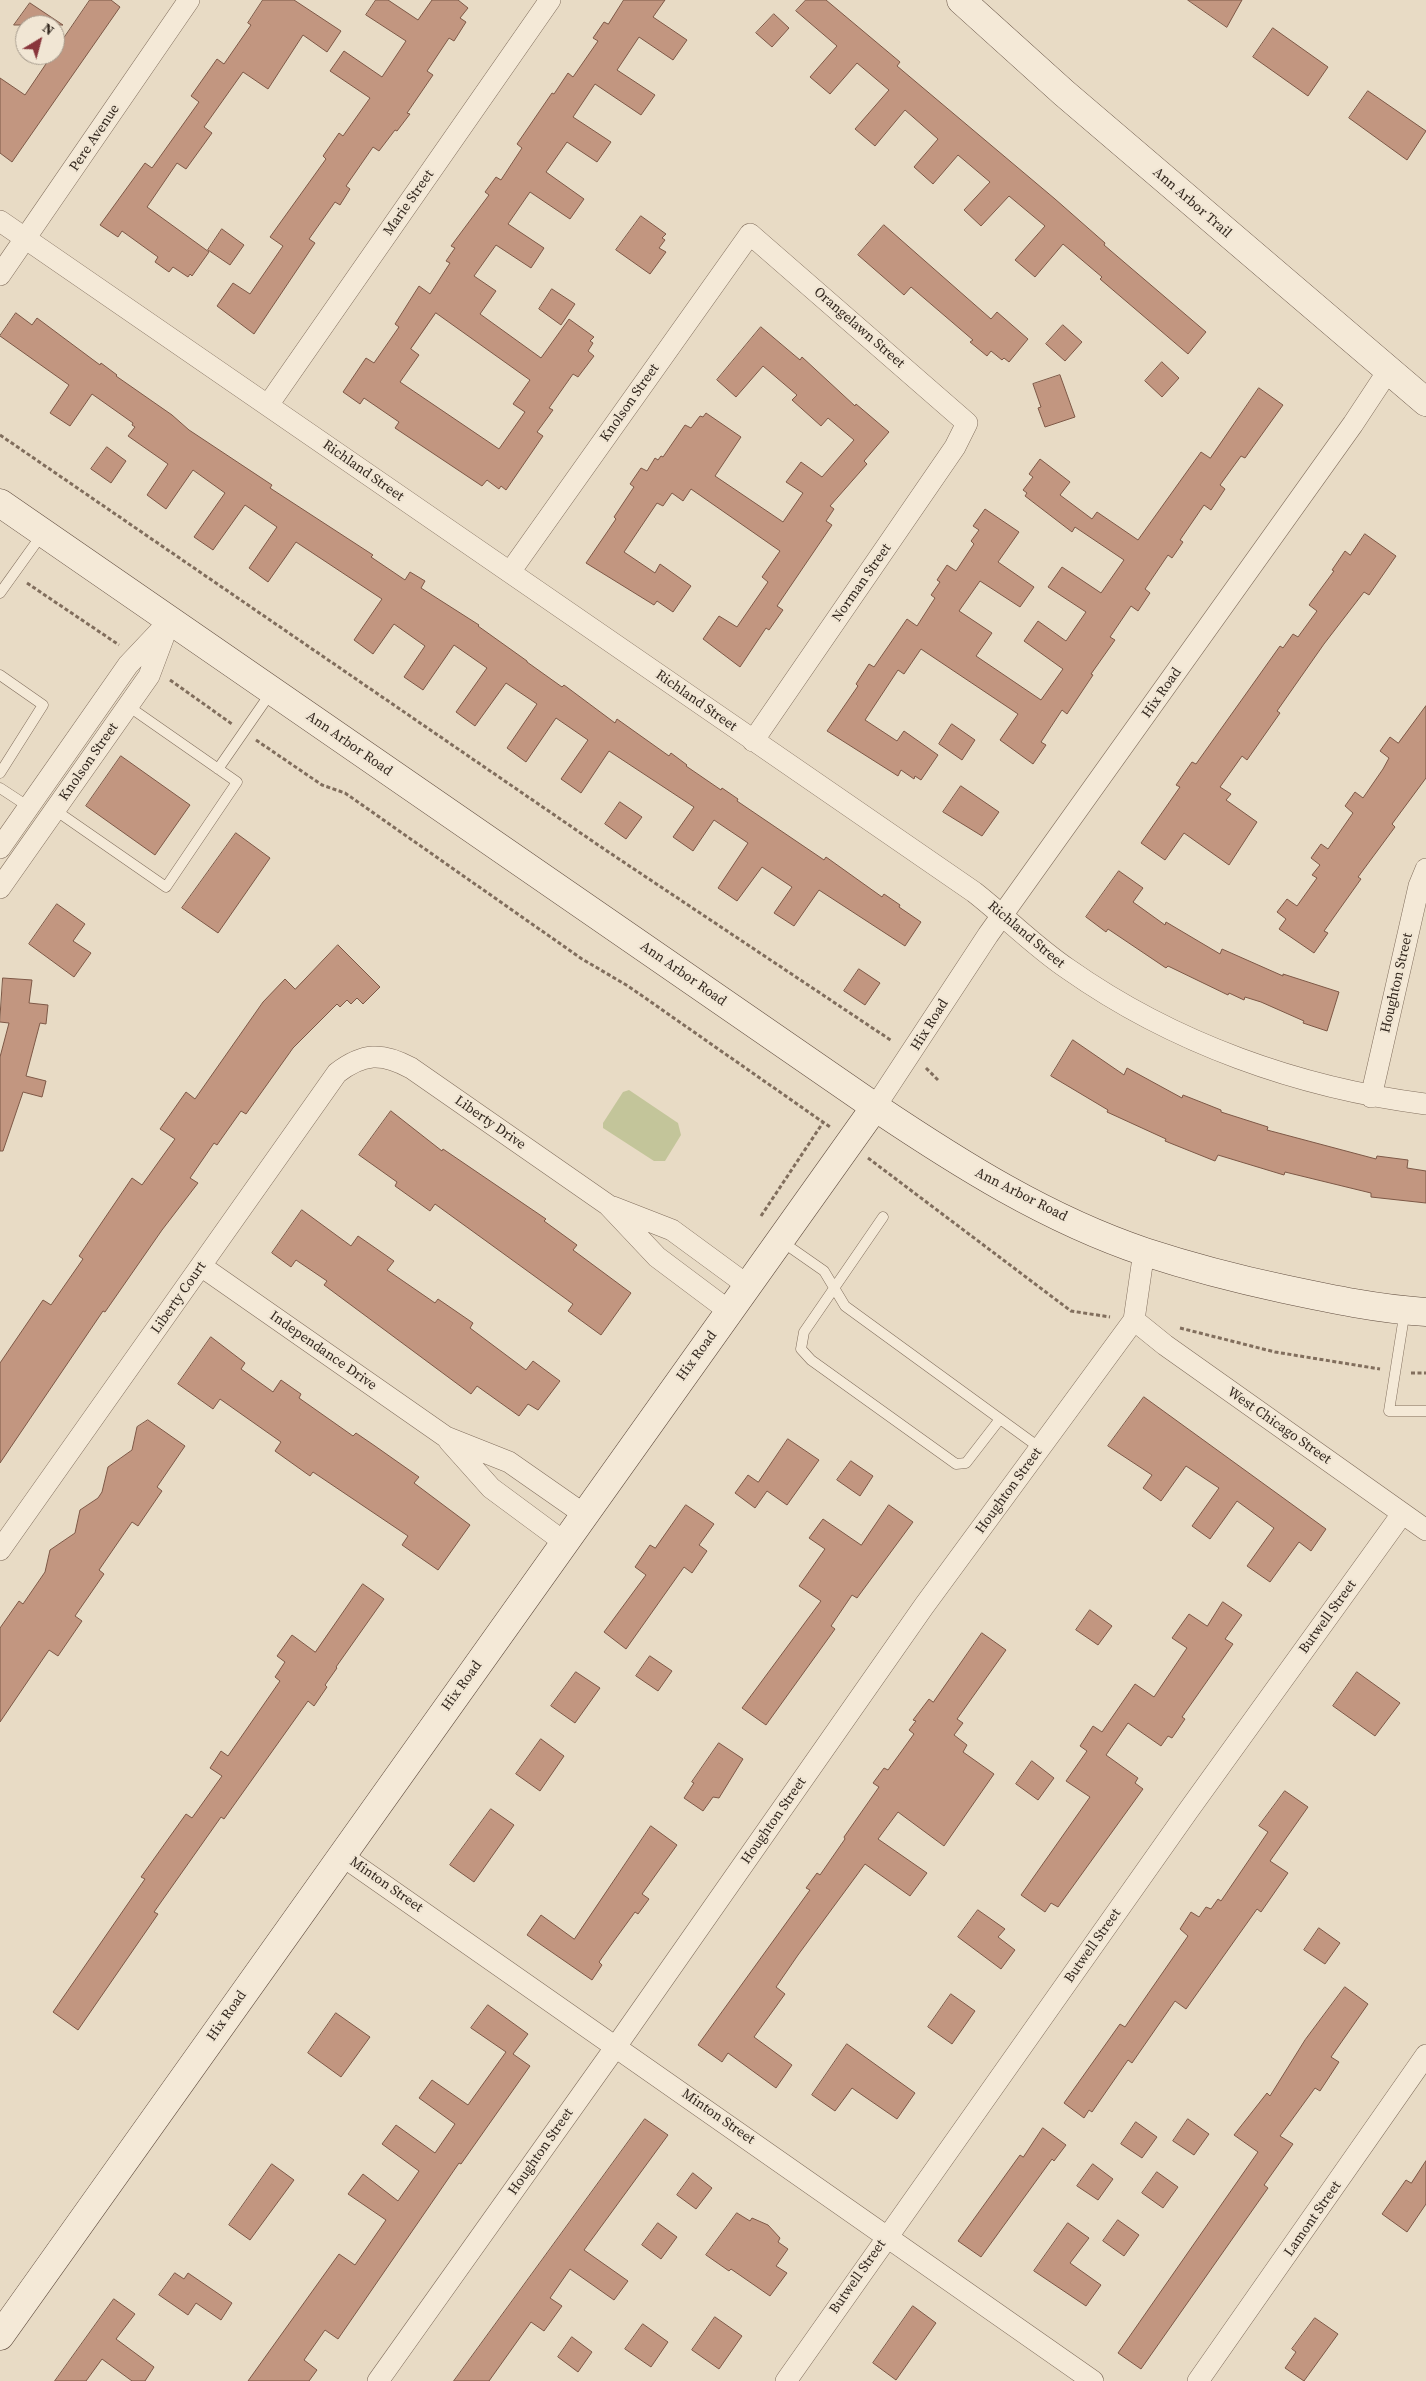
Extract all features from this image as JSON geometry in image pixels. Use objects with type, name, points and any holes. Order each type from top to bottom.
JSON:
[{"type":"street","name":"Pere Avenue","points":[[0,275],[189,0]]},
{"type":"street","name":"Marie Street","points":[[268,405],[550,0]]},
{"type":"street","name":"Ann Arbor Trail","points":[[961,0],[1064,93],[1426,402]]},
{"type":"street","name":"Richland Street","points":[[0,221],[974,892],[1004,916],[1030,941],[1069,970],[1116,1000],[1166,1027],[1265,1068],[1371,1097],[1426,1104]]},
{"type":"street","name":"Orangelawn Street","points":[[750,234],[967,423]]},
{"type":"street","name":"Knolson Street","points":[[510,572],[750,234]]},
{"type":"street","name":"Hix Road","points":[[0,2336],[849,1144],[911,1054],[947,997],[1353,424],[1388,371]]},
{"type":"street","name":"Norman Street","points":[[753,740],[955,447],[967,423]]},
{"type":"street","name":"Ann Arbor Road","points":[[0,503],[875,1107],[944,1154],[1001,1187],[1063,1218],[1144,1251],[1230,1277],[1337,1301],[1415,1311]]},
{"type":"street","name":"Knolson Street","points":[[0,888],[129,705],[144,662],[170,620]]},
{"type":"street","name":"Knolson Street","points":[[0,848],[128,665],[144,662]]},
{"type":"street","points":[[110,690],[129,705]]},
{"type":"street","points":[[29,807],[51,815]]},
{"type":"street","name":"Houghton Street","points":[[1371,1097],[1419,886],[1426,869]]},
{"type":"street","name":"Liberty Drive","points":[[367,1058],[380,1056],[396,1059],[411,1068],[608,1205]]},
{"type":"street","name":"Liberty Court","points":[[0,1550],[337,1073],[350,1063],[367,1058]]},
{"type":"street","points":[[608,1205],[672,1230],[747,1285]]},
{"type":"street","points":[[608,1205],[657,1257],[729,1310]]},
{"type":"street","name":"Houghton Street","points":[[378,2381],[617,2046],[924,1606],[1134,1320],[1144,1251]]},
{"type":"street","name":"Independance Drive","points":[[201,1266],[446,1437]]},
{"type":"street","name":"West Chicago Street","points":[[1134,1320],[1165,1345],[1426,1530]]},
{"type":"street","points":[[446,1437],[509,1462],[585,1515]]},
{"type":"street","points":[[446,1437],[491,1488],[564,1542]]},
{"type":"street","name":"Butwell Street","points":[[786,2381],[887,2236],[1402,1514]]},
{"type":"street","name":"Minton Street","points":[[341,1855],[617,2046],[1093,2381]]},
{"type":"street","name":"Lamont Street","points":[[1198,2381],[1426,2055]]},
{"type":"lane","points":[[0,593],[44,533]]},
{"type":"lane","points":[[0,675],[43,705],[0,773]]},
{"type":"lane","points":[[218,769],[272,691]]},
{"type":"lane","points":[[51,815],[166,887],[238,782],[129,705]]},
{"type":"lane","points":[[0,788],[29,807]]},
{"type":"lane","points":[[883,1217],[834,1287],[801,1340],[801,1349],[811,1360],[956,1464],[966,1463],[1000,1419]]},
{"type":"lane","points":[[780,1240],[824,1271],[846,1306],[1040,1448]]},
{"type":"lane","points":[[1415,1311],[1389,1411],[1426,1411]]},
{"type":"path","points":[[0,436],[604,849],[911,1054],[938,1080]]},
{"type":"path","points":[[14,574],[322,785],[345,793],[582,959],[628,986],[824,1121],[849,1144],[1071,1311],[1108,1317]]},
{"type":"path","points":[[761,1216],[824,1121]]},
{"type":"path","points":[[1176,1327],[1275,1352],[1380,1369]]},
{"type":"path","points":[[1407,1372],[1426,1373]]},
{"type":"green space","points":[[629,1090],[678,1123],[681,1135],[665,1161],[654,1161],[603,1128],[603,1123],[623,1092]]},
{"type":"building","points":[[90,0],[111,0],[120,7],[12,162],[0,153],[0,78],[25,95],[45,65],[65,65],[65,36]]},
{"type":"building","points":[[263,0],[294,0],[341,31],[327,52],[303,35],[268,89],[243,72],[204,127],[212,133],[186,169],[177,163],[147,207],[209,252],[192,276],[190,274],[188,277],[173,267],[169,272],[155,262],[158,257],[122,231],[118,237],[100,225],[145,163],[152,168],[199,102],[191,96],[217,59],[224,64],[251,25],[248,23]]},
{"type":"building","points":[[376,0],[388,0],[418,20],[432,0],[458,0],[468,8],[460,18],[466,22],[454,41],[449,38],[427,71],[433,75],[407,113],[410,114],[379,151],[373,147],[346,186],[350,189],[340,205],[335,202],[309,239],[315,243],[254,334],[217,306],[233,283],[250,294],[283,246],[270,237],[326,159],[323,156],[339,133],[343,136],[370,98],[330,71],[344,51],[382,77],[406,41],[366,15]]},
{"type":"building","points":[[624,0],[665,0],[653,17],[687,40],[673,60],[639,37],[617,70],[655,95],[641,115],[595,84],[573,117],[611,142],[597,162],[567,142],[546,172],[584,199],[570,219],[530,192],[508,224],[544,248],[531,268],[496,245],[474,276],[496,291],[480,314],[541,358],[569,319],[594,337],[590,341],[593,343],[588,351],[594,356],[578,377],[573,374],[549,408],[553,410],[537,432],[543,436],[506,490],[501,486],[499,489],[487,480],[482,486],[395,428],[399,422],[364,398],[360,404],[343,392],[366,358],[374,363],[399,327],[395,324],[419,286],[430,294],[450,263],[446,261],[455,248],[451,246],[489,195],[485,192],[496,177],[501,180],[522,148],[517,144],[568,73],[573,77],[598,41],[593,38],[604,22],[608,24]],"holes":[[[436,313],[530,380],[513,404],[525,412],[499,449],[400,382],[419,355],[411,349]]]},
{"type":"building","points":[[806,0],[826,0],[900,62],[897,66],[1055,199],[1105,243],[1104,245],[1206,332],[1188,354],[1100,279],[1102,277],[1063,244],[1035,277],[1015,260],[1045,226],[1009,196],[981,226],[964,210],[990,182],[958,155],[933,184],[914,167],[938,139],[905,110],[875,146],[855,129],[889,90],[857,63],[830,94],[810,77],[837,46],[796,11]]},
{"type":"building","points":[[1188,0],[1242,0],[1227,27]]},
{"type":"building","points":[[30,3],[48,15],[21,15]]},
{"type":"building","points":[[774,14],[789,28],[772,47],[756,33]]},
{"type":"building","points":[[1273,28],[1328,67],[1308,96],[1253,57]]},
{"type":"building","points":[[1368,91],[1426,131],[1407,160],[1349,118]]},
{"type":"building","points":[[641,216],[666,234],[662,238],[665,240],[659,248],[666,252],[650,274],[616,250]]},
{"type":"building","points":[[884,225],[991,319],[997,312],[1028,339],[1009,362],[1004,358],[1002,360],[991,351],[987,356],[970,342],[973,340],[911,287],[904,295],[858,255]]},
{"type":"building","points":[[222,229],[244,245],[230,265],[208,250]]},
{"type":"building","points":[[552,289],[575,304],[561,325],[539,309]]},
{"type":"building","points":[[16,313],[32,325],[37,318],[172,415],[189,430],[272,485],[270,488],[373,555],[371,557],[405,580],[410,572],[425,581],[421,588],[479,625],[562,687],[564,685],[615,723],[617,719],[669,756],[671,753],[686,766],[721,790],[722,788],[738,799],[737,801],[824,860],[826,857],[882,897],[884,894],[900,905],[899,907],[921,922],[905,946],[819,890],[794,926],[774,913],[792,887],[762,867],[737,901],[718,888],[748,843],[714,820],[693,851],[673,837],[694,807],[609,751],[581,793],[561,779],[588,740],[556,718],[526,762],[507,748],[537,704],[506,683],[475,726],[456,712],[487,668],[454,645],[423,690],[404,677],[425,646],[394,624],[373,654],[354,640],[382,599],[296,542],[268,582],[249,568],[277,527],[245,505],[213,550],[194,537],[225,493],[193,470],[166,509],[147,495],[168,464],[128,436],[135,427],[132,425],[133,423],[92,394],[70,426],[50,413],[69,385],[0,336]]},
{"type":"building","points":[[1063,325],[1082,342],[1065,361],[1046,344]]},
{"type":"building","points":[[761,327],[800,360],[802,357],[855,406],[856,404],[889,432],[864,461],[867,464],[830,506],[834,509],[826,521],[832,525],[777,606],[783,610],[769,630],[766,628],[740,667],[703,639],[719,616],[737,627],[768,582],[762,577],[780,551],[691,489],[683,501],[672,493],[663,506],[657,503],[624,552],[655,573],[660,564],[691,586],[673,612],[657,601],[654,605],[586,563],[616,519],[614,517],[634,487],[630,484],[641,468],[647,471],[655,458],[658,460],[661,456],[663,457],[685,425],[691,428],[700,416],[703,417],[706,413],[741,437],[715,476],[783,522],[803,493],[786,482],[801,462],[822,477],[854,440],[828,418],[821,426],[792,400],[797,395],[763,366],[736,397],[717,380]]},
{"type":"building","points":[[1162,362],[1179,378],[1162,397],[1145,381]]},
{"type":"building","points":[[1060,375],[1075,417],[1045,427],[1038,408],[1041,407],[1033,384]]},
{"type":"building","points":[[1259,388],[1283,405],[1245,458],[1241,456],[1220,485],[1225,489],[1211,510],[1204,505],[1180,540],[1183,542],[1172,558],[1168,555],[1145,589],[1150,593],[1138,611],[1131,606],[1110,637],[1115,640],[1091,674],[1093,675],[1067,714],[1062,710],[1041,742],[1046,745],[1033,764],[1000,740],[1018,714],[921,649],[904,674],[898,670],[865,720],[897,741],[904,731],[938,755],[921,780],[915,776],[914,779],[901,770],[898,776],[827,731],[858,686],[856,684],[869,664],[874,667],[907,619],[917,626],[935,598],[931,595],[940,582],[937,580],[947,565],[956,571],[974,544],[971,541],[979,530],[973,526],[985,509],[1019,532],[998,562],[1034,587],[1020,607],[980,581],[959,611],[992,633],[976,656],[1041,700],[1063,669],[1024,641],[1038,621],[1066,641],[1086,612],[1048,587],[1062,567],[1101,593],[1124,560],[1075,527],[1072,532],[1025,496],[1027,493],[1023,490],[1033,477],[1029,474],[1040,459],[1070,482],[1060,495],[1092,519],[1097,512],[1138,540],[1201,452],[1210,458]]},
{"type":"building","points":[[107,447],[126,461],[111,483],[91,469]]},
{"type":"building","points":[[1365,534],[1396,556],[1369,595],[1364,592],[1324,644],[1277,711],[1280,713],[1247,760],[1242,756],[1220,787],[1231,794],[1226,800],[1257,822],[1229,865],[1184,833],[1165,860],[1141,843],[1180,787],[1176,785],[1192,762],[1196,764],[1280,646],[1283,648],[1293,634],[1298,637],[1317,611],[1309,605],[1334,571],[1332,570],[1345,551],[1350,555]]},
{"type":"building","points":[[1426,706],[1426,778],[1392,824],[1395,827],[1358,877],[1361,879],[1324,931],[1328,933],[1314,953],[1279,929],[1286,919],[1277,912],[1287,899],[1297,906],[1317,878],[1312,875],[1320,865],[1311,858],[1321,844],[1328,849],[1353,813],[1345,806],[1355,792],[1363,798],[1389,758],[1380,751],[1390,737],[1398,743]]},
{"type":"building","points":[[952,724],[975,740],[962,760],[939,744]]},
{"type":"building","points":[[121,756],[190,805],[155,855],[86,806]]},
{"type":"building","points":[[961,786],[999,812],[982,836],[943,812]]},
{"type":"building","points":[[620,802],[642,817],[626,839],[605,824]]},
{"type":"building","points":[[236,833],[270,858],[218,933],[182,908]]},
{"type":"building","points":[[1119,871],[1143,888],[1133,902],[1165,925],[1166,922],[1220,954],[1222,949],[1283,976],[1283,974],[1339,992],[1327,1031],[1303,1023],[1304,1021],[1261,1002],[1245,997],[1244,1000],[1229,993],[1228,995],[1168,966],[1166,968],[1108,929],[1106,932],[1086,917]]},
{"type":"building","points":[[57,904],[85,924],[73,941],[91,953],[74,977],[29,944]]},
{"type":"building","points":[[338,945],[380,987],[363,1004],[357,998],[351,1004],[347,1000],[340,1007],[337,1004],[293,1048],[246,1114],[241,1111],[217,1145],[214,1143],[190,1178],[198,1183],[162,1230],[105,1312],[103,1311],[0,1463],[0,1363],[43,1300],[51,1305],[83,1259],[79,1256],[132,1178],[142,1185],[175,1139],[160,1129],[186,1092],[195,1099],[263,1002],[285,979],[295,989]]},
{"type":"building","points":[[859,969],[880,983],[865,1005],[844,991]]},
{"type":"building","points":[[3,978],[32,980],[29,1003],[48,1005],[46,1024],[40,1023],[26,1076],[46,1081],[42,1097],[23,1092],[3,1151],[0,1151],[0,1057],[9,1023],[0,1022]]},
{"type":"building","points":[[1073,1040],[1124,1075],[1127,1068],[1182,1098],[1183,1095],[1221,1110],[1221,1112],[1268,1127],[1267,1130],[1376,1159],[1377,1156],[1408,1160],[1407,1168],[1426,1171],[1426,1203],[1371,1197],[1371,1193],[1285,1172],[1284,1175],[1218,1155],[1215,1161],[1165,1141],[1166,1139],[1107,1112],[1108,1110],[1051,1076]]},
{"type":"building","points":[[391,1111],[442,1151],[443,1149],[546,1219],[544,1221],[577,1245],[573,1250],[631,1293],[601,1335],[568,1311],[573,1304],[435,1204],[430,1211],[395,1186],[397,1182],[359,1155]]},
{"type":"building","points":[[302,1210],[351,1246],[358,1236],[394,1261],[387,1270],[435,1303],[438,1299],[473,1323],[470,1328],[526,1370],[533,1361],[560,1381],[538,1410],[528,1404],[519,1416],[477,1386],[471,1394],[324,1285],[327,1281],[296,1260],[291,1267],[272,1253]]},
{"type":"building","points":[[211,1337],[245,1363],[241,1369],[273,1392],[281,1380],[301,1394],[299,1398],[353,1436],[356,1433],[419,1477],[414,1483],[470,1525],[438,1570],[402,1545],[408,1536],[313,1472],[310,1476],[275,1451],[281,1442],[220,1399],[213,1409],[178,1384]]},
{"type":"building","points":[[1144,1397],[1326,1529],[1311,1551],[1299,1542],[1270,1582],[1247,1566],[1274,1528],[1237,1501],[1210,1539],[1192,1526],[1219,1488],[1186,1466],[1161,1501],[1143,1488],[1152,1475],[1108,1446]]},
{"type":"building","points":[[148,1420],[185,1446],[157,1487],[162,1491],[138,1526],[132,1522],[99,1570],[104,1574],[75,1616],[82,1621],[58,1656],[49,1650],[0,1722],[0,1628],[19,1601],[23,1604],[45,1572],[50,1550],[75,1533],[80,1510],[98,1498],[102,1492],[108,1467],[132,1450],[137,1427]]},
{"type":"building","points":[[788,1439],[819,1460],[787,1505],[767,1491],[755,1508],[735,1493],[748,1475],[758,1482]]},
{"type":"building","points":[[851,1461],[873,1476],[860,1496],[837,1480]]},
{"type":"building","points":[[686,1505],[714,1524],[699,1545],[707,1551],[692,1573],[684,1567],[626,1649],[604,1632],[646,1575],[635,1567],[650,1545],[655,1548]]},
{"type":"building","points":[[889,1505],[913,1522],[857,1598],[852,1595],[831,1626],[835,1629],[766,1725],[742,1708],[821,1601],[799,1586],[825,1549],[809,1538],[823,1519],[861,1545]]},
{"type":"building","points":[[363,1584],[384,1599],[336,1667],[325,1685],[327,1687],[314,1706],[308,1701],[224,1819],[221,1817],[154,1912],[158,1914],[78,2030],[53,2012],[145,1879],[141,1877],[186,1814],[192,1818],[222,1776],[210,1768],[221,1751],[228,1756],[280,1681],[275,1677],[285,1662],[277,1656],[292,1635],[315,1652]]},
{"type":"building","points":[[1223,1602],[1242,1615],[1225,1639],[1233,1644],[1182,1717],[1185,1719],[1172,1738],[1168,1736],[1161,1746],[1128,1723],[1106,1755],[1138,1778],[1135,1783],[1143,1789],[1058,1907],[1051,1903],[1045,1912],[1021,1895],[1090,1797],[1066,1781],[1087,1751],[1080,1746],[1093,1726],[1102,1732],[1135,1684],[1154,1697],[1187,1648],[1172,1638],[1189,1614],[1207,1626]]},
{"type":"building","points":[[1090,1610],[1112,1626],[1098,1645],[1076,1630]]},
{"type":"building","points":[[982,1633],[1006,1650],[957,1719],[963,1723],[954,1735],[967,1745],[963,1752],[994,1774],[944,1846],[898,1812],[878,1839],[927,1873],[910,1896],[865,1864],[798,1955],[776,1987],[785,1994],[754,2037],[792,2065],[776,2088],[728,2053],[722,2062],[698,2045],[810,1890],[806,1888],[817,1873],[820,1875],[845,1839],[844,1837],[879,1787],[873,1783],[884,1768],[888,1770],[914,1734],[909,1730],[916,1721],[913,1720],[929,1699],[933,1702]]},
{"type":"building","points":[[650,1656],[672,1671],[658,1691],[636,1676]]},
{"type":"building","points":[[576,1672],[600,1688],[575,1723],[551,1706]]},
{"type":"building","points":[[1357,1672],[1400,1703],[1375,1736],[1333,1706]]},
{"type":"building","points":[[541,1739],[564,1756],[540,1791],[516,1774]]},
{"type":"building","points":[[719,1743],[743,1759],[719,1798],[713,1797],[703,1811],[684,1798],[694,1783],[692,1782]]},
{"type":"building","points":[[1032,1761],[1054,1778],[1038,1800],[1016,1784]]},
{"type":"building","points":[[1285,1791],[1308,1807],[1270,1861],[1288,1873],[1261,1912],[1257,1909],[1186,2009],[1175,2001],[1132,2063],[1128,2060],[1092,2112],[1089,2110],[1084,2118],[1064,2103],[1120,2024],[1125,2027],[1188,1936],[1180,1929],[1191,1912],[1199,1917],[1206,1907],[1211,1909],[1218,1899],[1221,1901],[1268,1832],[1259,1826]]},
{"type":"building","points":[[491,1809],[514,1825],[474,1882],[450,1865]]},
{"type":"building","points":[[651,1826],[677,1845],[642,1894],[649,1899],[638,1914],[635,1912],[599,1962],[602,1965],[592,1980],[527,1935],[541,1915],[574,1939]]},
{"type":"building","points":[[978,1910],[1005,1929],[998,1937],[1015,1950],[1001,1969],[958,1937]]},
{"type":"building","points":[[1319,1928],[1340,1943],[1325,1964],[1304,1950]]},
{"type":"building","points":[[1345,1987],[1368,2004],[1331,2057],[1339,2062],[1320,2091],[1315,2088],[1280,2136],[1293,2144],[1264,2185],[1268,2188],[1141,2369],[1118,2353],[1258,2152],[1234,2135],[1267,2093],[1270,2096],[1305,2040]]},
{"type":"building","points":[[951,1994],[975,2011],[952,2044],[928,2027]]},
{"type":"building","points":[[488,2005],[528,2034],[513,2054],[530,2066],[461,2164],[459,2163],[338,2339],[325,2330],[304,2360],[317,2370],[309,2381],[248,2381],[339,2254],[355,2265],[386,2220],[348,2194],[363,2174],[398,2201],[419,2171],[382,2144],[396,2125],[435,2153],[455,2124],[419,2098],[432,2080],[468,2105],[506,2052],[471,2028]]},
{"type":"building","points":[[336,2013],[370,2037],[341,2077],[308,2053]]},
{"type":"building","points":[[847,2044],[915,2093],[897,2119],[852,2088],[835,2111],[812,2095]]},
{"type":"building","points":[[645,2119],[668,2135],[584,2250],[628,2281],[614,2300],[570,2269],[550,2298],[562,2306],[544,2331],[531,2322],[489,2381],[454,2381]]},
{"type":"building","points":[[1188,2119],[1209,2134],[1194,2155],[1173,2141]]},
{"type":"building","points":[[1136,2122],[1157,2137],[1142,2158],[1121,2144]]},
{"type":"building","points":[[1043,2128],[1066,2145],[1054,2161],[1052,2159],[981,2257],[958,2241],[1020,2155],[1023,2157]]},
{"type":"building","points":[[1426,2161],[1426,2204],[1407,2232],[1382,2214],[1406,2180],[1411,2183]]},
{"type":"building","points":[[272,2164],[294,2180],[250,2240],[229,2225]]},
{"type":"building","points":[[1093,2164],[1113,2179],[1098,2200],[1077,2186]]},
{"type":"building","points":[[1157,2172],[1178,2187],[1163,2208],[1142,2193]]},
{"type":"building","points":[[693,2173],[712,2188],[696,2209],[677,2195]]},
{"type":"building","points":[[737,2213],[750,2221],[752,2218],[768,2225],[780,2238],[778,2242],[788,2249],[776,2266],[787,2273],[770,2296],[731,2269],[729,2271],[706,2255]]},
{"type":"building","points":[[1118,2220],[1139,2235],[1124,2256],[1103,2241]]},
{"type":"building","points":[[658,2223],[677,2237],[661,2259],[642,2245]]},
{"type":"building","points":[[1068,2223],[1089,2238],[1070,2263],[1101,2285],[1086,2306],[1034,2271]]},
{"type":"building","points":[[175,2273],[184,2279],[188,2273],[232,2303],[221,2320],[196,2303],[188,2315],[159,2295]]},
{"type":"building","points":[[114,2299],[135,2314],[116,2339],[154,2367],[145,2381],[132,2381],[102,2359],[86,2381],[55,2381]]},
{"type":"building","points":[[913,2306],[936,2323],[896,2380],[873,2363]]},
{"type":"building","points":[[715,2317],[742,2336],[719,2369],[692,2350]]},
{"type":"building","points":[[1315,2318],[1338,2334],[1304,2381],[1285,2368],[1296,2352],[1292,2349]]},
{"type":"building","points":[[643,2324],[668,2342],[651,2367],[625,2349]]},
{"type":"building","points":[[572,2337],[592,2352],[578,2372],[558,2357]]}]
